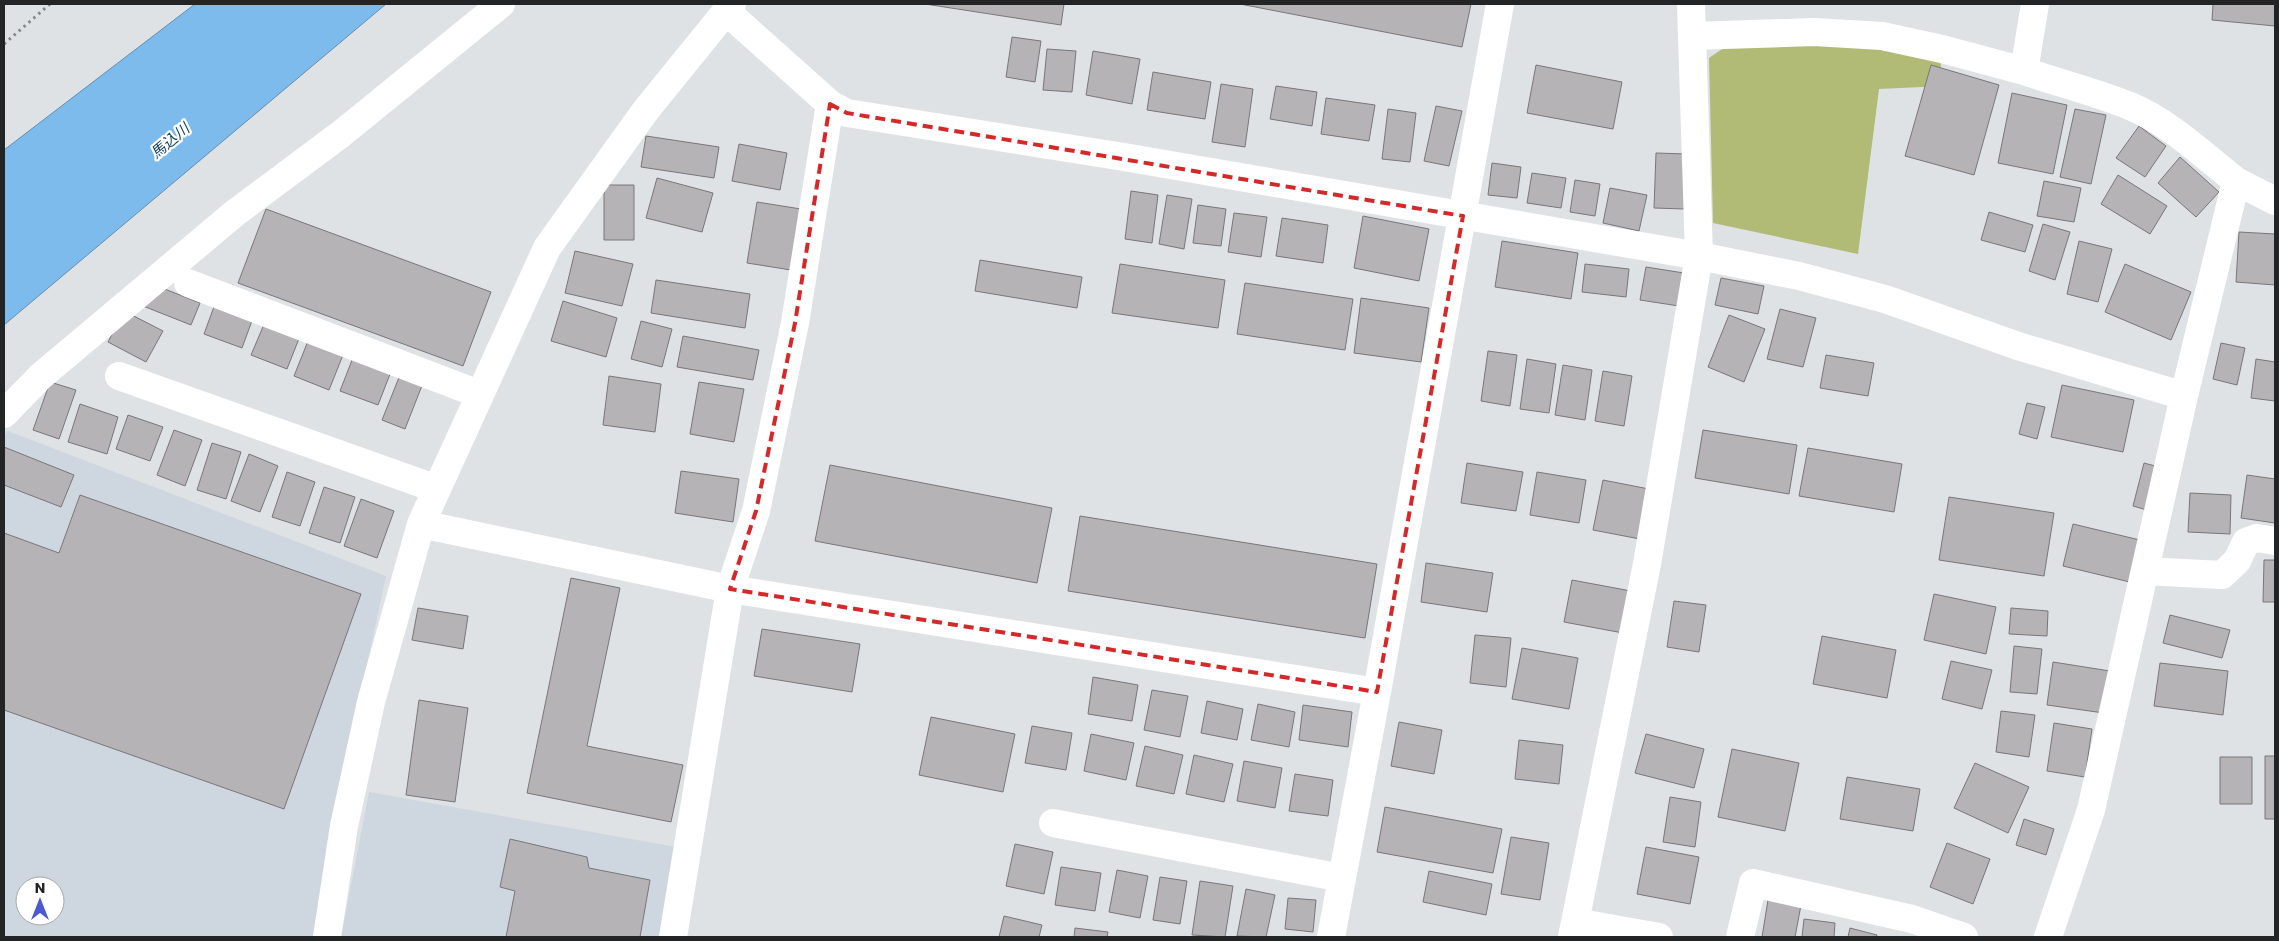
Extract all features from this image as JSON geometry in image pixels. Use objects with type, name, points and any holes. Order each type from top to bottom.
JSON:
[{"type":"street","points":[[4,414],[41,376],[235,213],[341,134],[501,4]]},
{"type":"street","points":[[1331,937],[1377,692],[1500,4]]},
{"type":"street","points":[[1658,937],[1574,929],[1646,564],[1699,256],[1691,4]]},
{"type":"street","points":[[2024,71],[2035,4]]},
{"type":"street","points":[[327,937],[344,826],[371,702],[421,524],[479,394],[548,248],[646,110],[729,7],[830,104],[847,112],[1114,155],[1699,256],[1799,276],[1885,299],[2018,346],[2184,396]]},
{"type":"street","points":[[1693,36],[1814,32],[1882,36],[1942,49],[2024,71],[2130,106],[2173,132],[2236,181],[2275,201]]},
{"type":"street","points":[[673,937],[730,589],[756,512],[792,342],[830,104]]},
{"type":"street","points":[[2048,937],[2091,810],[2184,396],[2236,181]]},
{"type":"street","points":[[188,283],[479,394]]},
{"type":"street","points":[[119,376],[437,489]]},
{"type":"street","points":[[421,524],[730,589],[1377,692]]},
{"type":"street","points":[[2145,571],[2222,575],[2237,561],[2246,542],[2257,538],[2275,541]]},
{"type":"street","points":[[1053,823],[1342,878]]},
{"type":"street","points":[[1740,937],[1753,883],[1912,919],[1964,937]]},
{"type":"path","points":[[4,44],[50,4]]},
{"type":"highlighted area","points":[[830,104],[847,113],[1463,216],[1377,692],[730,589],[756,511],[795,323]]},
{"type":"shaded area","points":[[8,431],[386,576],[338,800],[313,937],[4,937],[4,436]]},
{"type":"shaded area","points":[[369,792],[676,847],[661,937],[341,937]]},
{"type":"green space","points":[[1877,44],[1940,58],[1943,86],[1879,89],[1858,254],[1713,223],[1709,58],[1725,47]]},
{"type":"water","name":"馬込川","points":[[195,4],[386,4],[4,325],[4,150]]},
{"type":"building","points":[[925,4],[1064,4],[1061,25]]},
{"type":"building","points":[[1240,4],[1471,4],[1462,47]]},
{"type":"building","points":[[2213,4],[2275,4],[2275,26],[2212,20]]},
{"type":"building","points":[[1012,37],[1041,41],[1035,82],[1006,77]]},
{"type":"building","points":[[1047,49],[1076,51],[1072,92],[1043,90]]},
{"type":"building","points":[[1093,51],[1140,59],[1132,104],[1086,95]]},
{"type":"building","points":[[1536,65],[1622,82],[1613,129],[1527,113]]},
{"type":"building","points":[[1931,65],[1999,85],[1974,175],[1905,156]]},
{"type":"building","points":[[1153,72],[1211,82],[1205,119],[1147,110]]},
{"type":"building","points":[[1221,84],[1253,89],[1245,147],[1212,142]]},
{"type":"building","points":[[1276,86],[1317,92],[1312,126],[1270,119]]},
{"type":"building","points":[[2012,93],[2067,105],[2053,174],[1998,163]]},
{"type":"building","points":[[1326,98],[1375,105],[1369,141],[1321,134]]},
{"type":"building","points":[[1436,106],[1462,111],[1449,166],[1424,161]]},
{"type":"building","points":[[1388,109],[1416,113],[1410,162],[1382,159]]},
{"type":"building","points":[[2075,109],[2106,115],[2091,184],[2060,177]]},
{"type":"building","points":[[2139,126],[2166,146],[2145,177],[2116,158]]},
{"type":"building","points":[[646,136],[719,147],[714,178],[641,167]]},
{"type":"building","points":[[739,144],[787,153],[780,190],[732,181]]},
{"type":"building","points":[[1656,153],[1687,154],[1685,209],[1654,208]]},
{"type":"building","points":[[2180,157],[2219,192],[2196,217],[2158,183]]},
{"type":"building","points":[[1492,163],[1521,167],[1517,198],[1488,195]]},
{"type":"building","points":[[1532,173],[1566,178],[1561,208],[1527,203]]},
{"type":"building","points":[[2118,175],[2167,206],[2150,234],[2101,204]]},
{"type":"building","points":[[657,178],[713,193],[702,232],[646,218]]},
{"type":"building","points":[[1575,180],[1600,184],[1595,216],[1570,212]]},
{"type":"building","points":[[2044,181],[2081,188],[2074,222],[2037,216]]},
{"type":"building","points":[[604,185],[634,185],[634,240],[604,240]]},
{"type":"building","points":[[1610,188],[1647,195],[1639,231],[1603,223]]},
{"type":"building","points":[[1131,191],[1158,195],[1152,243],[1125,239]]},
{"type":"building","points":[[1167,195],[1192,199],[1184,249],[1159,244]]},
{"type":"building","points":[[757,202],[801,209],[791,270],[747,263]]},
{"type":"building","points":[[1198,205],[1226,209],[1221,246],[1193,243]]},
{"type":"building","points":[[266,209],[491,292],[463,366],[238,283]]},
{"type":"building","points":[[1989,212],[2033,225],[2025,252],[1981,240]]},
{"type":"building","points":[[1234,213],[1267,217],[1261,257],[1228,252]]},
{"type":"building","points":[[1363,216],[1429,229],[1419,281],[1354,268]]},
{"type":"building","points":[[1282,218],[1328,225],[1323,263],[1276,256]]},
{"type":"building","points":[[2043,224],[2070,232],[2055,280],[2029,271]]},
{"type":"building","points":[[2239,232],[2275,234],[2275,285],[2236,282]]},
{"type":"building","points":[[1502,241],[1578,253],[1571,299],[1495,287]]},
{"type":"building","points":[[2079,241],[2112,249],[2098,302],[2067,294]]},
{"type":"building","points":[[575,251],[633,264],[622,306],[565,293]]},
{"type":"building","points":[[980,260],[1082,277],[1077,308],[975,291]]},
{"type":"building","points":[[1120,264],[1225,280],[1218,328],[1112,313]]},
{"type":"building","points":[[1585,264],[1629,269],[1626,297],[1582,292]]},
{"type":"building","points":[[2125,264],[2191,292],[2171,340],[2105,312]]},
{"type":"building","points":[[1646,267],[1684,273],[1679,306],[1640,300]]},
{"type":"building","points":[[1721,278],[1764,286],[1758,314],[1715,305]]},
{"type":"building","points":[[656,280],[750,294],[745,328],[651,313]]},
{"type":"building","points":[[1245,283],[1353,299],[1345,350],[1237,334]]},
{"type":"building","points":[[152,284],[200,303],[191,325],[143,306]]},
{"type":"building","points":[[1361,298],[1429,308],[1421,362],[1354,353]]},
{"type":"building","points":[[563,301],[617,318],[606,357],[551,341]]},
{"type":"building","points":[[215,304],[253,318],[242,348],[204,334]]},
{"type":"building","points":[[1780,309],[1816,318],[1803,367],[1767,359]]},
{"type":"building","points":[[124,311],[163,331],[146,362],[108,342]]},
{"type":"building","points":[[1729,315],[1765,329],[1744,382],[1708,367]]},
{"type":"building","points":[[641,321],[672,329],[662,367],[631,359]]},
{"type":"building","points":[[265,322],[300,336],[287,369],[251,355]]},
{"type":"building","points":[[683,336],[759,350],[753,380],[677,367]]},
{"type":"building","points":[[308,341],[343,355],[329,390],[294,376]]},
{"type":"building","points":[[2221,343],[2245,348],[2237,385],[2213,379]]},
{"type":"building","points":[[1488,351],[1517,355],[1510,406],[1481,401]]},
{"type":"building","points":[[354,355],[392,369],[378,405],[340,391]]},
{"type":"building","points":[[1826,355],[1874,363],[1868,396],[1820,388]]},
{"type":"building","points":[[1527,359],[1556,364],[1549,413],[1520,409]]},
{"type":"building","points":[[2256,359],[2275,362],[2275,401],[2251,398]]},
{"type":"building","points":[[1563,365],[1592,370],[1585,420],[1555,415]]},
{"type":"building","points":[[1603,371],[1632,376],[1624,426],[1595,421]]},
{"type":"building","points":[[400,375],[423,383],[405,429],[382,420]]},
{"type":"building","points":[[609,376],[661,384],[655,432],[603,425]]},
{"type":"building","points":[[50,382],[76,390],[59,439],[33,430]]},
{"type":"building","points":[[699,382],[744,389],[734,442],[690,434]]},
{"type":"building","points":[[2062,385],[2134,400],[2123,452],[2051,437]]},
{"type":"building","points":[[2027,403],[2045,407],[2037,439],[2019,434]]},
{"type":"building","points":[[80,404],[118,417],[107,454],[68,442]]},
{"type":"building","points":[[128,415],[163,427],[150,461],[116,449]]},
{"type":"building","points":[[174,430],[202,440],[185,486],[157,475]]},
{"type":"building","points":[[1703,430],[1797,445],[1789,494],[1695,478]]},
{"type":"building","points":[[212,443],[241,452],[226,499],[197,490]]},
{"type":"building","points":[[4,447],[74,475],[61,507],[4,485]]},
{"type":"building","points":[[1808,448],[1902,464],[1894,512],[1799,496]]},
{"type":"building","points":[[249,454],[278,466],[260,512],[231,501]]},
{"type":"building","points":[[1467,463],[1523,472],[1516,511],[1461,503]]},
{"type":"building","points":[[2144,463],[2159,467],[2147,510],[2133,506]]},
{"type":"building","points":[[830,465],[1052,508],[1037,583],[815,541]]},
{"type":"building","points":[[681,471],[739,479],[733,522],[675,513]]},
{"type":"building","points":[[287,472],[315,482],[300,526],[272,517]]},
{"type":"building","points":[[1537,472],[1586,480],[1579,523],[1530,515]]},
{"type":"building","points":[[2247,475],[2275,479],[2275,523],[2241,518]]},
{"type":"building","points":[[1603,480],[1649,489],[1640,539],[1593,530]]},
{"type":"building","points":[[324,487],[355,497],[340,543],[309,533]]},
{"type":"building","points":[[2190,493],[2231,495],[2230,534],[2188,532]]},
{"type":"building","points":[[80,495],[361,594],[284,809],[4,710],[4,533],[59,553]]},
{"type":"building","points":[[1949,497],[2054,513],[2044,576],[1939,560]]},
{"type":"building","points":[[361,499],[394,511],[377,558],[344,546]]},
{"type":"building","points":[[1080,516],[1377,564],[1365,638],[1068,591]]},
{"type":"building","points":[[2073,524],[2144,541],[2134,583],[2063,566]]},
{"type":"building","points":[[2264,560],[2275,560],[2275,602],[2263,602]]},
{"type":"building","points":[[1426,563],[1493,573],[1487,612],[1421,602]]},
{"type":"building","points":[[571,578],[620,588],[587,746],[683,765],[671,822],[527,793]]},
{"type":"building","points":[[1572,580],[1631,591],[1623,633],[1564,622]]},
{"type":"building","points":[[1934,594],[1996,607],[1986,654],[1924,640]]},
{"type":"building","points":[[1674,601],[1706,605],[1699,652],[1667,647]]},
{"type":"building","points":[[418,608],[468,616],[463,649],[412,640]]},
{"type":"building","points":[[2011,608],[2048,611],[2047,636],[2009,634]]},
{"type":"building","points":[[2170,615],[2230,630],[2222,658],[2163,643]]},
{"type":"building","points":[[762,629],[860,644],[852,692],[754,676]]},
{"type":"building","points":[[1475,635],[1511,638],[1506,687],[1470,683]]},
{"type":"building","points":[[1822,636],[1896,650],[1887,698],[1813,684]]},
{"type":"building","points":[[2014,646],[2042,649],[2037,694],[2010,692]]},
{"type":"building","points":[[1522,648],[1578,658],[1569,709],[1512,699]]},
{"type":"building","points":[[1951,661],[1992,670],[1982,709],[1942,699]]},
{"type":"building","points":[[2053,662],[2110,671],[2104,713],[2047,705]]},
{"type":"building","points":[[2160,663],[2228,671],[2223,715],[2154,706]]},
{"type":"building","points":[[1093,677],[1138,685],[1132,721],[1088,714]]},
{"type":"building","points":[[1152,690],[1188,696],[1180,737],[1144,730]]},
{"type":"building","points":[[419,700],[468,708],[455,802],[406,795]]},
{"type":"building","points":[[1207,701],[1243,709],[1237,740],[1201,733]]},
{"type":"building","points":[[1258,704],[1295,712],[1289,747],[1251,740]]},
{"type":"building","points":[[1303,705],[1352,712],[1348,747],[1299,740]]},
{"type":"building","points":[[2001,711],[2035,715],[2029,757],[1996,752]]},
{"type":"building","points":[[931,717],[1015,734],[1003,792],[919,775]]},
{"type":"building","points":[[1399,722],[1442,730],[1434,774],[1391,766]]},
{"type":"building","points":[[2054,723],[2092,729],[2085,777],[2047,771]]},
{"type":"building","points":[[1032,726],[1072,733],[1066,770],[1025,763]]},
{"type":"building","points":[[1091,734],[1134,743],[1126,780],[1084,771]]},
{"type":"building","points":[[1646,734],[1704,749],[1694,788],[1635,773]]},
{"type":"building","points":[[1519,740],[1563,745],[1559,784],[1515,779]]},
{"type":"building","points":[[1145,746],[1183,755],[1174,794],[1136,786]]},
{"type":"building","points":[[1732,749],[1799,763],[1785,831],[1718,817]]},
{"type":"building","points":[[1194,755],[1233,764],[1224,802],[1186,794]]},
{"type":"building","points":[[2265,756],[2275,756],[2275,819],[2265,819]]},
{"type":"building","points":[[2220,757],[2252,757],[2252,804],[2220,804]]},
{"type":"building","points":[[1244,761],[1282,768],[1275,808],[1237,801]]},
{"type":"building","points":[[1975,763],[2029,787],[2008,833],[1954,808]]},
{"type":"building","points":[[1295,774],[1333,780],[1328,816],[1289,811]]},
{"type":"building","points":[[1847,777],[1920,789],[1913,831],[1840,819]]},
{"type":"building","points":[[1670,797],[1701,802],[1695,847],[1663,842]]},
{"type":"building","points":[[1385,807],[1502,829],[1493,873],[1377,852]]},
{"type":"building","points":[[2024,819],[2054,829],[2046,855],[2016,845]]},
{"type":"building","points":[[1511,837],[1549,843],[1540,900],[1501,894]]},
{"type":"building","points":[[510,839],[587,857],[589,868],[650,880],[640,937],[506,937],[515,891],[500,887]]},
{"type":"building","points":[[1947,843],[1990,859],[1973,904],[1930,887]]},
{"type":"building","points":[[1015,844],[1053,852],[1044,894],[1006,886]]},
{"type":"building","points":[[1646,847],[1699,857],[1690,904],[1637,894]]},
{"type":"building","points":[[1061,867],[1101,873],[1095,911],[1055,905]]},
{"type":"building","points":[[1117,870],[1148,876],[1140,918],[1109,912]]},
{"type":"building","points":[[1429,871],[1492,884],[1486,915],[1423,902]]},
{"type":"building","points":[[1160,877],[1187,881],[1180,924],[1153,920]]},
{"type":"building","points":[[1200,881],[1233,886],[1225,937],[1192,935]]},
{"type":"building","points":[[1246,889],[1275,895],[1266,937],[1237,936]]},
{"type":"building","points":[[1288,898],[1316,900],[1313,932],[1285,929]]},
{"type":"building","points":[[1768,900],[1801,905],[1795,937],[1762,937]]},
{"type":"building","points":[[1004,916],[1042,925],[1039,937],[999,937]]},
{"type":"building","points":[[1804,919],[1835,923],[1834,937],[1802,937]]},
{"type":"building","points":[[1075,928],[1108,932],[1107,937],[1074,937]]},
{"type":"building","points":[[1850,928],[1877,935],[1876,937],[1848,937]]}]
